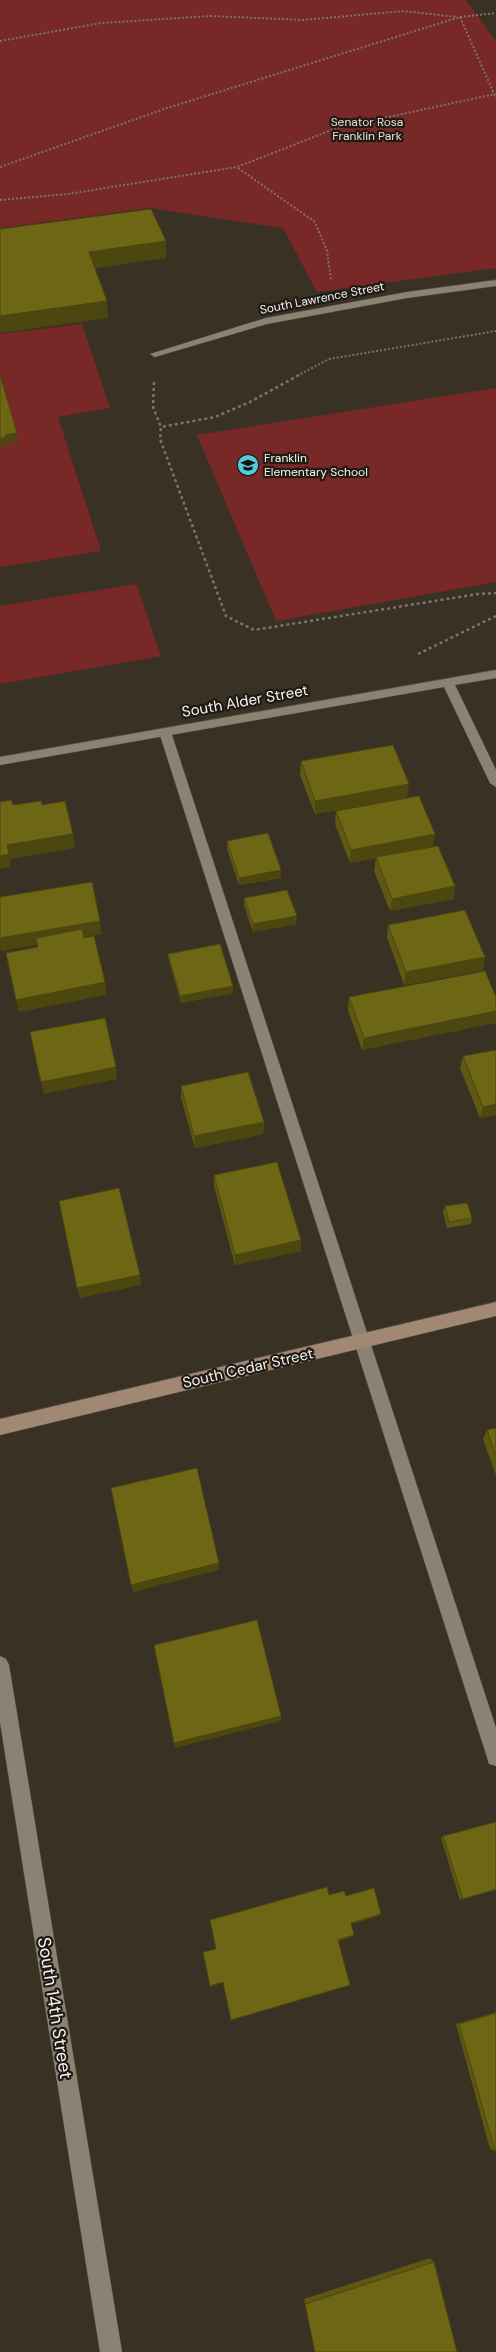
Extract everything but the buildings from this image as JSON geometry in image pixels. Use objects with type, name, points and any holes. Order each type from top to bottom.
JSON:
[{"type":"main road","name":"South Cedar Street","points":[[0,1427],[496,1309]]},
{"type":"street","name":"South Lawrence Street","points":[[155,354],[266,321],[407,295],[496,283]]},
{"type":"street","name":"South Alder Street","points":[[0,761],[496,674]]},
{"type":"street","points":[[447,682],[496,783]]},
{"type":"street","points":[[165,732],[496,1757]]},
{"type":"street","name":"South 14th Street","points":[[0,1665],[111,2352]]},
{"type":"path","points":[[0,41],[101,23],[211,16],[303,20],[404,11],[460,17]]},
{"type":"path","points":[[0,167],[164,109],[460,17],[496,13]]},
{"type":"path","points":[[460,17],[496,98]]},
{"type":"path","points":[[0,200],[68,194],[238,167],[337,128],[494,94]]},
{"type":"path","points":[[238,167],[315,222],[327,251],[332,286]]},
{"type":"path","points":[[161,427],[221,415],[277,389],[311,367],[329,359],[496,331]]},
{"type":"path","points":[[153,407],[161,427],[160,439],[226,616],[238,624],[254,630],[478,594],[496,593]]},
{"type":"green space","name":"Senator Rosa Franklin Park","points":[[0,0],[466,0],[496,41],[496,268],[317,292],[283,228],[149,208],[0,228]]},
{"type":"green space","points":[[82,324],[110,408],[58,417],[101,551],[0,567],[0,334]]},
{"type":"green space","points":[[496,388],[496,582],[276,621],[197,435]]},
{"type":"green space","points":[[136,584],[161,656],[0,684],[0,606]]},
{"type":"place","name":"Franklin Elementary School","points":[[248,465]]}]
